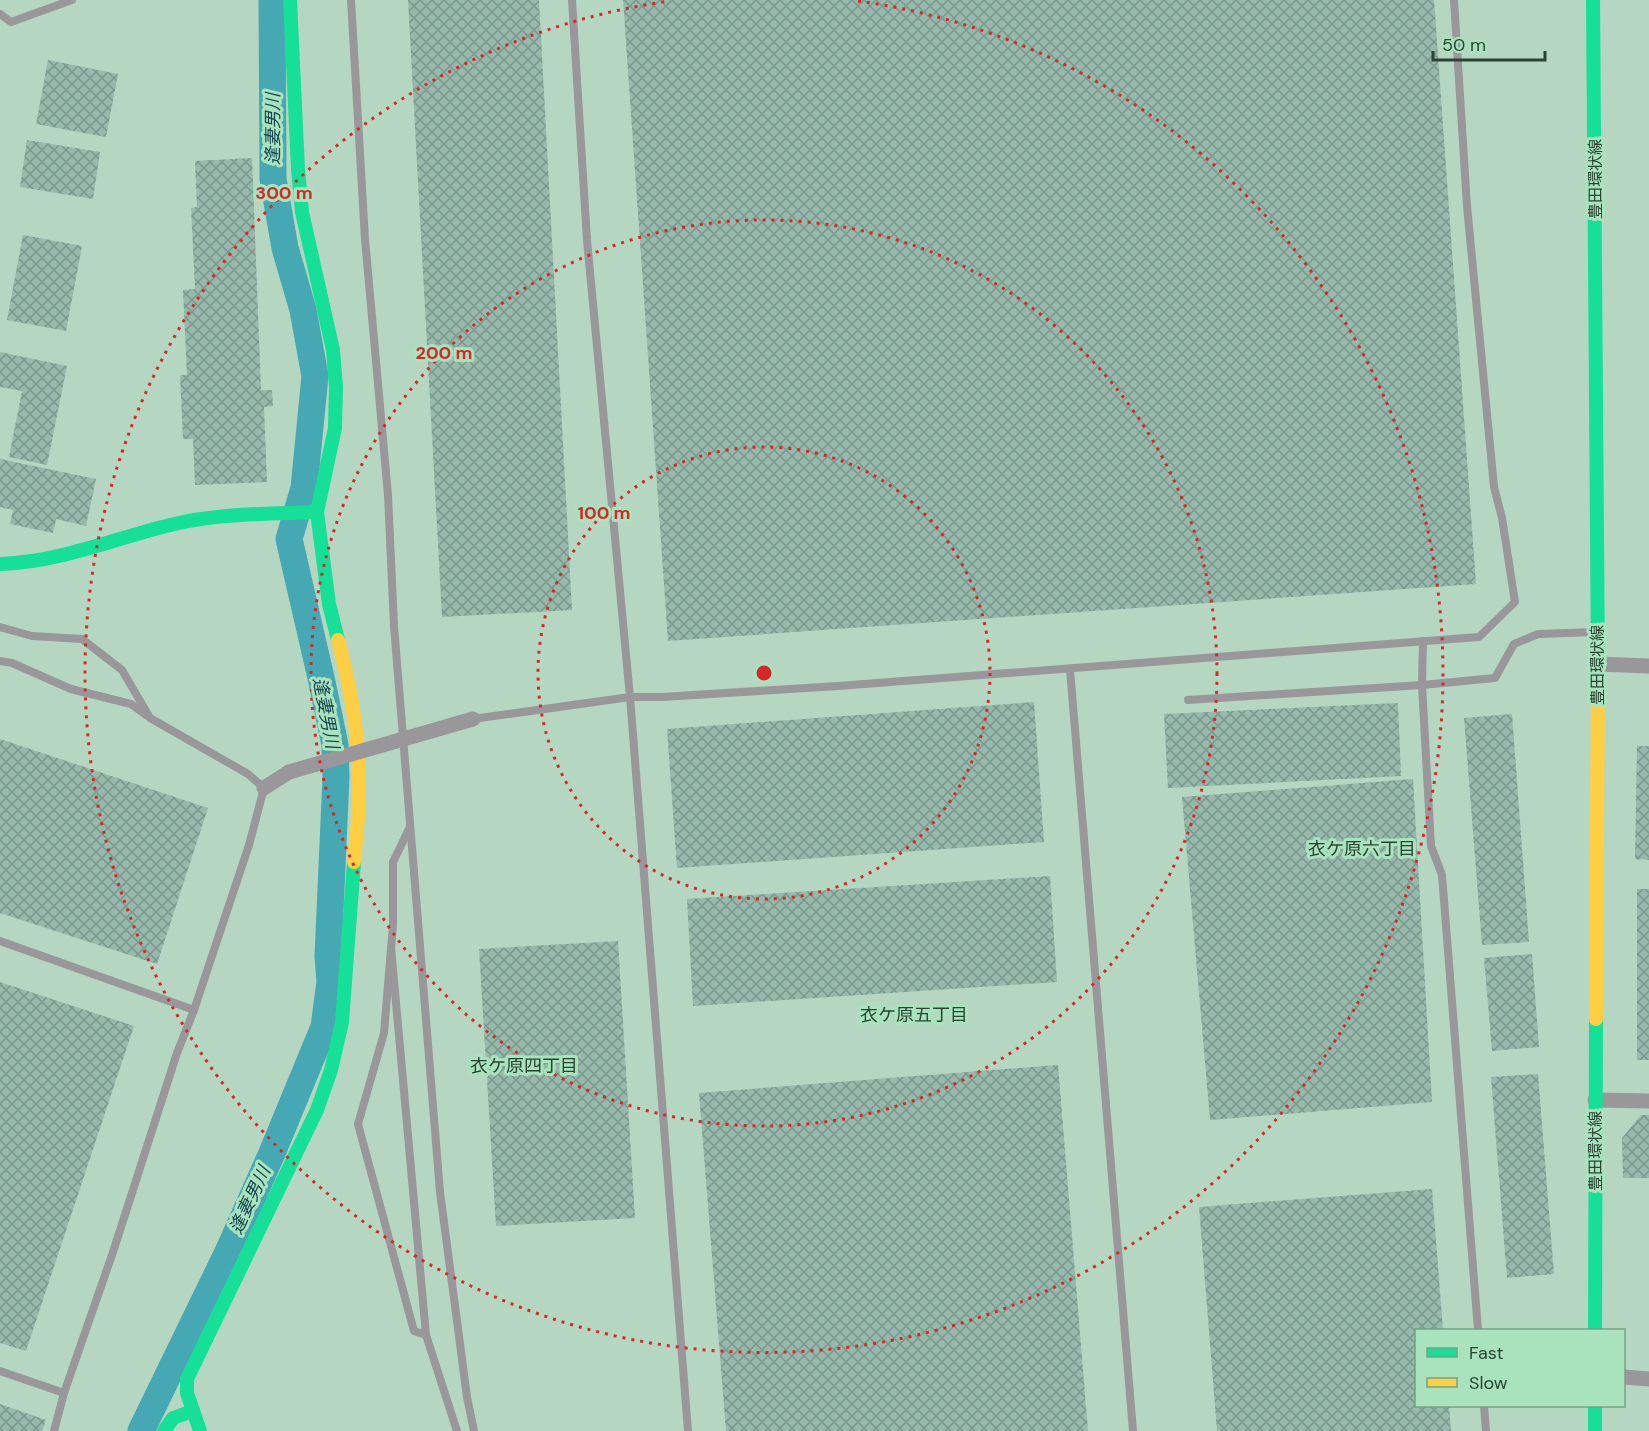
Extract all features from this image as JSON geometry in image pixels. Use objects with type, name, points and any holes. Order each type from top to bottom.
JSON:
[{"type":"street","points":[[200,1431],[186,1393],[187,1378],[317,1110],[331,1070],[342,1022],[358,810],[357,757],[353,718],[311,512],[335,428],[336,387],[333,350],[302,212],[290,0]]},
{"type":"street","name":"豊田環状線","points":[[1593,0],[1598,632],[1595,1329]]},
{"type":"street","points":[[0,564],[44,561],[172,524],[248,515],[311,512]]},
{"type":"street","points":[[1598,664],[1649,666]]},
{"type":"street","points":[[264,788],[290,772],[473,719]]},
{"type":"street","points":[[1595,1100],[1649,1101]]},
{"type":"street","points":[[1625,1377],[1649,1379]]},
{"type":"street","points":[[1595,1407],[1595,1431]]},
{"type":"street","points":[[164,1431],[173,1418],[193,1411]]},
{"type":"lane","points":[[0,14],[11,21],[72,0]]},
{"type":"lane","points":[[351,0],[365,239],[388,495],[394,626],[440,1192],[467,1397],[474,1431]]},
{"type":"lane","points":[[572,0],[587,240],[630,697],[688,1431]]},
{"type":"lane","points":[[473,719],[630,697],[674,697],[1479,637],[1515,602],[1502,518],[1494,486],[1467,206],[1454,0]]},
{"type":"lane","points":[[0,627],[32,636],[82,639],[122,670],[150,718]]},
{"type":"lane","points":[[1188,700],[1495,678],[1514,644],[1538,634],[1598,632]]},
{"type":"lane","points":[[1423,642],[1422,685],[1431,846],[1442,875],[1478,1329]]},
{"type":"lane","points":[[0,661],[12,663],[70,690],[131,704],[150,718],[248,774],[264,788],[249,845],[194,1010],[177,1053],[113,1252],[64,1393],[54,1431]]},
{"type":"lane","points":[[1070,669],[1133,1431]]},
{"type":"lane","points":[[410,825],[393,862],[391,947],[384,1033],[358,1124],[414,1331],[426,1335]]},
{"type":"lane","points":[[0,941],[194,1010]]},
{"type":"lane","points":[[391,947],[426,1335],[457,1431]]},
{"type":"lane","points":[[0,1371],[64,1393]]},
{"type":"lane","points":[[1484,1407],[1486,1431]]},
{"type":"building","points":[[408,0],[539,0],[572,610],[442,617]]},
{"type":"building","points":[[623,0],[1434,0],[1476,584],[668,641]]},
{"type":"building","points":[[48,60],[118,74],[106,137],[36,124]]},
{"type":"building","points":[[27,140],[100,152],[93,199],[20,187]]},
{"type":"building","points":[[252,158],[261,390],[272,390],[273,406],[264,407],[267,482],[195,485],[193,439],[183,439],[180,375],[187,375],[183,290],[195,289],[191,208],[197,207],[195,161]]},
{"type":"building","points":[[23,235],[82,246],[66,331],[7,320]]},
{"type":"building","points":[[0,352],[67,366],[47,465],[9,457],[22,391],[0,387]]},
{"type":"building","points":[[0,459],[96,479],[86,526],[56,519],[53,533],[10,524],[13,510],[0,507]]},
{"type":"building","points":[[1034,702],[1044,842],[677,868],[667,729]]},
{"type":"building","points":[[1398,703],[1401,776],[1168,788],[1164,714]]},
{"type":"building","points":[[1512,714],[1529,942],[1482,945],[1464,718]]},
{"type":"building","points":[[0,739],[208,808],[157,964],[0,913]]},
{"type":"building","points":[[1637,746],[1649,746],[1649,860],[1635,859]]},
{"type":"building","points":[[1413,779],[1432,1102],[1210,1120],[1182,797]]},
{"type":"building","points":[[1050,876],[1057,982],[693,1006],[687,899]]},
{"type":"building","points":[[1637,889],[1649,889],[1649,1060],[1637,1060]]},
{"type":"building","points":[[618,941],[635,1218],[496,1226],[479,949]]},
{"type":"building","points":[[1532,954],[1539,1047],[1492,1051],[1484,958]]},
{"type":"building","points":[[0,982],[134,1026],[26,1351],[0,1343]]},
{"type":"building","points":[[1058,1065],[1088,1431],[726,1431],[699,1093]]},
{"type":"building","points":[[1538,1074],[1554,1274],[1507,1278],[1491,1077]]},
{"type":"building","points":[[1641,1115],[1649,1115],[1649,1178],[1623,1178],[1622,1138]]},
{"type":"building","points":[[1432,1189],[1443,1329],[1415,1329],[1415,1407],[1449,1407],[1451,1431],[1217,1431],[1199,1207]]},
{"type":"building","points":[[0,1404],[46,1420],[42,1431],[0,1431]]},
{"type":"waterway","name":"逢妻男川","points":[[141,1431],[228,1252],[272,1153],[324,1027],[330,982],[328,956],[336,777],[335,745],[289,539],[304,488],[315,376],[303,310],[285,248],[273,179],[272,0]]},
{"type":"traffic: fast","points":[[290,0],[302,212],[333,350],[336,387],[335,428],[317,512],[329,604],[338,640]]},
{"type":"traffic: fast","points":[[1593,0],[1598,665]]},
{"type":"traffic: fast","points":[[0,564],[44,559],[170,525],[206,518],[317,512]]},
{"type":"traffic: fast","points":[[200,1431],[187,1393],[187,1379],[317,1110],[331,1070],[342,1022],[354,862]]},
{"type":"traffic: fast","points":[[1595,1329],[1596,1019]]},
{"type":"traffic: fast","points":[[1595,1407],[1595,1431]]},
{"type":"traffic: fast","points":[[164,1431],[173,1418],[193,1411]]},
{"type":"traffic: slow","points":[[338,640],[351,696],[358,754],[359,802],[354,862]]},
{"type":"traffic: slow","points":[[1596,1019],[1598,665]]},
{"type":"district","name":"衣ケ原六丁目","points":[[1362,849]]},
{"type":"district","name":"衣ケ原五丁目","points":[[914,1015]]},
{"type":"district","name":"衣ケ原四丁目","points":[[524,1066]]}]
